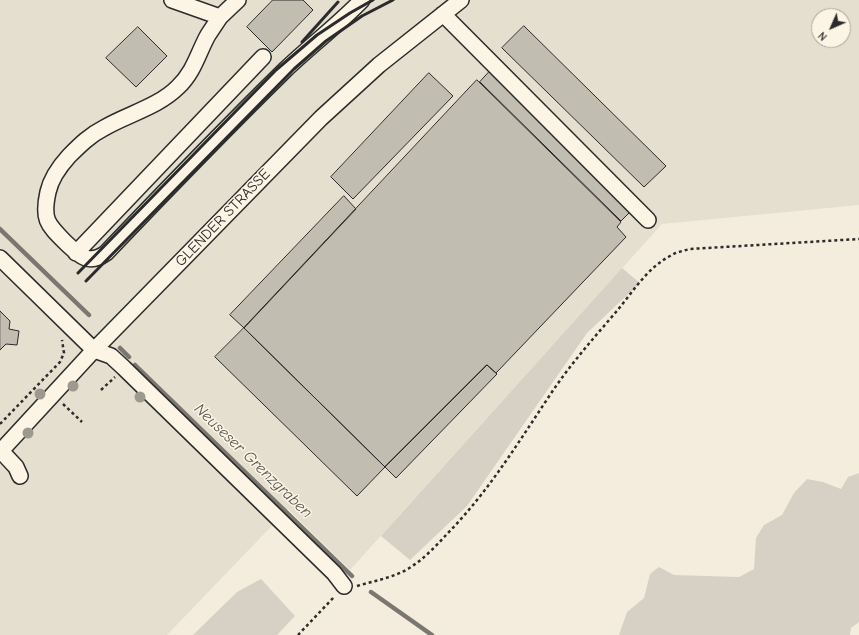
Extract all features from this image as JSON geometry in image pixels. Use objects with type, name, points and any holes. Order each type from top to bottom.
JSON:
[{"type":"street","points":[[172,0],[220,17]]},
{"type":"street","points":[[238,0],[220,17],[208,35],[191,72],[178,88],[159,101],[103,128],[83,142],[62,165],[50,183],[46,202],[45,218],[51,228],[76,253],[84,258],[92,260],[100,258],[106,253],[287,69],[350,13],[362,0]]},
{"type":"street","name":"GLENDER STRASSE","points":[[0,456],[94,350],[321,118],[380,65],[462,0]]},
{"type":"street","points":[[443,14],[648,220]]},
{"type":"street","points":[[76,253],[263,57]]},
{"type":"street","points":[[0,258],[94,350],[112,356],[328,568],[344,586]]},
{"type":"street","points":[[0,456],[16,467],[20,476]]},
{"type":"path","points":[[298,635],[344,586],[357,586],[392,577],[428,555],[462,519],[489,487],[548,397],[573,363],[655,266],[670,255],[690,249],[859,239]]},
{"type":"path","points":[[0,424],[60,362],[64,353],[63,342],[60,336]]},
{"type":"shaded area","points":[[0,0],[859,0],[859,205],[662,224],[350,570],[288,509],[167,635],[0,635]]},
{"type":"shaded area","points":[[622,268],[640,283],[587,333],[467,506],[410,560],[381,536]]},
{"type":"shaded area","points":[[859,473],[859,622],[851,628],[850,635],[619,635],[627,612],[644,598],[650,574],[659,567],[674,575],[739,577],[754,569],[756,538],[764,525],[782,515],[794,493],[807,479],[823,482],[841,489],[848,477]]},
{"type":"shaded area","points":[[261,579],[295,616],[277,635],[193,635],[237,592]]},
{"type":"building","points":[[273,0],[303,0],[313,10],[272,52],[247,27]]},
{"type":"building","points":[[524,26],[666,166],[644,187],[502,48]]},
{"type":"building","points":[[138,27],[167,56],[136,87],[106,58]]},
{"type":"building","points":[[491,70],[633,209],[621,221],[480,82]]},
{"type":"building","points":[[429,73],[453,96],[353,199],[331,177]]},
{"type":"building","points":[[477,80],[621,222],[617,227],[626,237],[496,373],[487,365],[385,467],[244,328]]},
{"type":"building","points":[[344,196],[356,209],[244,328],[230,315]]},
{"type":"building","points":[[0,311],[10,321],[9,329],[19,331],[17,345],[6,344],[0,350]]},
{"type":"building","points":[[244,328],[385,467],[357,496],[215,357]]},
{"type":"building","points":[[487,365],[497,374],[396,478],[385,467]]},
{"type":"waterway","name":"Neuseser Grenzgraben","points":[[0,229],[89,315]]},
{"type":"waterway","name":"Neuseser Grenzgraben","points":[[120,348],[129,357]]},
{"type":"waterway","name":"Neuseser Grenzgraben","points":[[135,365],[352,576]]},
{"type":"waterway","name":"Neuseser Grenzgraben","points":[[371,592],[432,635]]},
{"type":"railway","points":[[78,273],[276,70],[317,35],[373,0]]},
{"type":"railway","points":[[86,281],[294,69],[326,41],[362,16],[393,0]]},
{"type":"railway","points":[[302,42],[338,2]]}]
